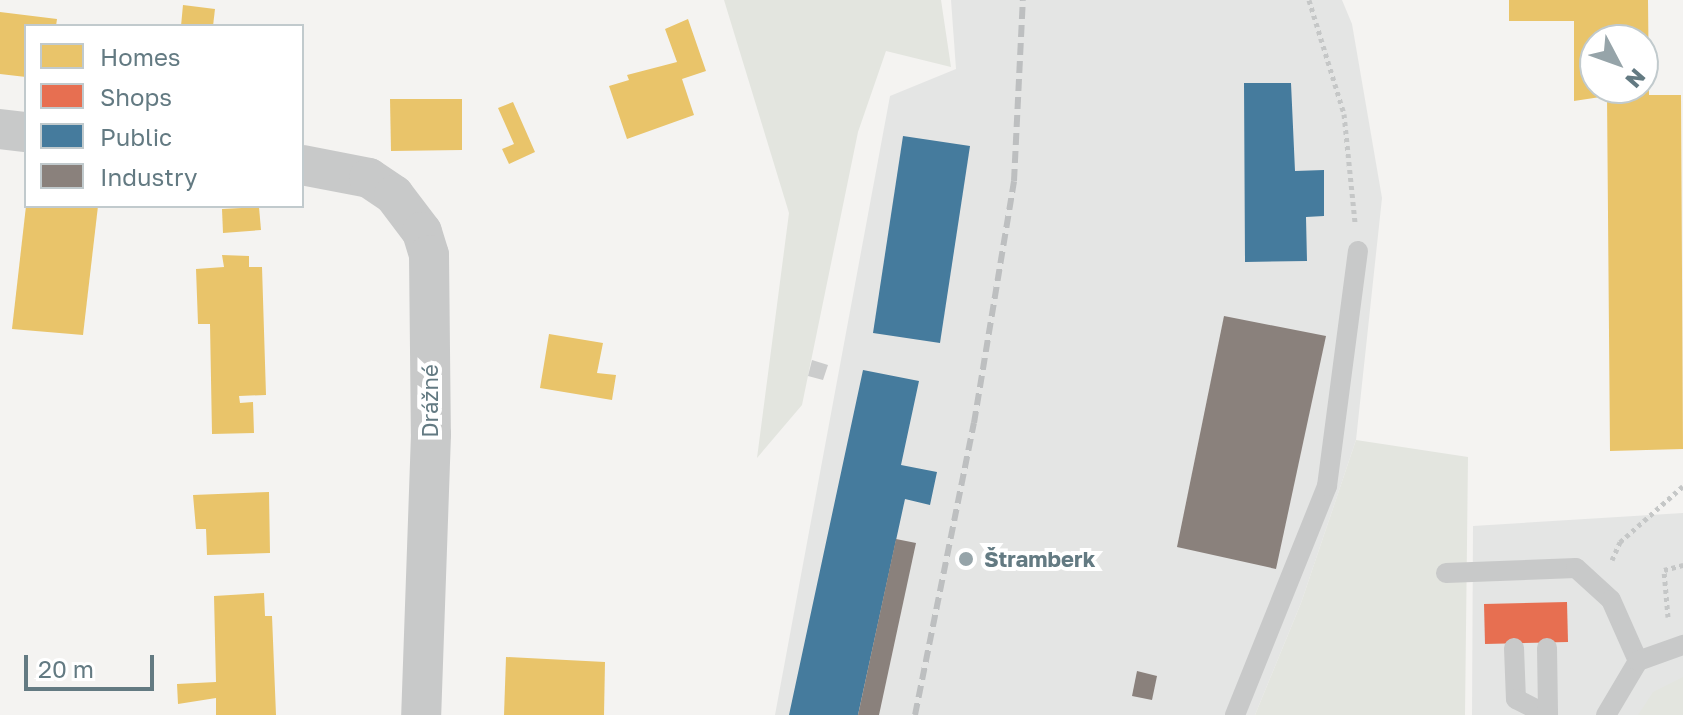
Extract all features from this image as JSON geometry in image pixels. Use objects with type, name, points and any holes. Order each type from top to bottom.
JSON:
[{"type":"street","points":[[0,129],[24,132]]},
{"type":"street","name":"Drážné","points":[[304,165],[369,178],[394,195],[422,232],[429,255],[431,434],[421,715]]},
{"type":"lane","points":[[1235,715],[1327,486],[1358,251]]},
{"type":"lane","points":[[1446,573],[1576,568],[1600,585],[1638,661]]},
{"type":"lane","points":[[1606,715],[1638,661],[1677,646]]},
{"type":"lane","points":[[1514,648],[1516,699],[1548,715],[1547,648]]},
{"type":"path","points":[[1309,0],[1344,114],[1358,251]]},
{"type":"path","points":[[1600,585],[1620,542],[1683,486]]},
{"type":"path","points":[[1677,646],[1664,570],[1683,565]]},
{"type":"shaded area","points":[[724,0],[941,0],[951,67],[886,51],[858,132],[802,405],[757,458],[789,213]]},
{"type":"shaded area","points":[[951,0],[1342,0],[1352,24],[1382,198],[1356,440],[1301,603],[1255,715],[775,715],[890,96],[956,69]]},
{"type":"shaded area","points":[[1356,440],[1468,457],[1465,715],[1255,715],[1301,603]]},
{"type":"shaded area","points":[[1683,513],[1683,715],[1472,715],[1473,526]]},
{"type":"shaded area","points":[[1683,677],[1683,715],[1638,715],[1653,692]]},
{"type":"building: Homes","points":[[1509,0],[1648,0],[1648,24],[1579,24],[1579,100],[1574,101],[1574,21],[1509,21]]},
{"type":"building: Homes","points":[[183,5],[215,9],[213,24],[181,24]]},
{"type":"building: Homes","points":[[0,12],[57,19],[56,24],[24,24],[24,77],[0,74]]},
{"type":"building: Homes","points":[[688,19],[706,71],[682,79],[694,115],[627,139],[609,86],[629,80],[627,75],[677,62],[665,29]]},
{"type":"building: Homes","points":[[1659,95],[1681,95],[1683,449],[1610,451],[1607,104],[1659,104]]},
{"type":"building: Homes","points":[[390,99],[462,99],[462,150],[391,151]]},
{"type":"building: Homes","points":[[513,102],[535,152],[509,164],[502,149],[514,144],[498,108]]},
{"type":"building: Homes","points":[[26,208],[98,208],[83,335],[12,329]]},
{"type":"building: Homes","points":[[259,208],[261,230],[223,233],[222,209]]},
{"type":"building: Homes","points":[[222,255],[249,256],[249,267],[262,267],[266,395],[239,396],[240,403],[253,402],[254,433],[212,434],[210,324],[198,324],[196,269],[224,267]]},
{"type":"building: Homes","points":[[549,334],[603,343],[597,373],[616,375],[612,400],[540,388]]},
{"type":"building: Homes","points":[[269,492],[270,553],[207,555],[206,529],[196,529],[193,495]]},
{"type":"building: Homes","points":[[264,593],[265,616],[272,616],[276,715],[216,715],[216,698],[178,704],[177,684],[216,682],[214,596]]},
{"type":"building: Homes","points":[[506,657],[605,662],[604,715],[504,715]]},
{"type":"building: Shops","points":[[1567,602],[1568,642],[1485,644],[1484,604]]},
{"type":"building: Public","points":[[1244,83],[1291,83],[1295,171],[1324,170],[1324,216],[1306,217],[1307,261],[1245,262]]},
{"type":"building: Public","points":[[903,136],[970,146],[940,343],[873,333]]},
{"type":"building: Public","points":[[863,370],[919,381],[901,465],[937,472],[930,505],[905,499],[858,715],[789,715]]},
{"type":"building: Industry","points":[[1224,316],[1326,336],[1276,569],[1177,547]]},
{"type":"building: Industry","points":[[896,539],[916,543],[879,715],[858,715]]},
{"type":"building: Industry","points":[[1137,671],[1157,676],[1152,700],[1132,696]]},
{"type":"building: Other","points":[[812,360],[828,365],[823,380],[808,376]]},
{"type":"railway","points":[[915,715],[974,423],[1014,181],[1023,0]]},
{"type":"place","name":"Štramberk","points":[[966,559]]}]
